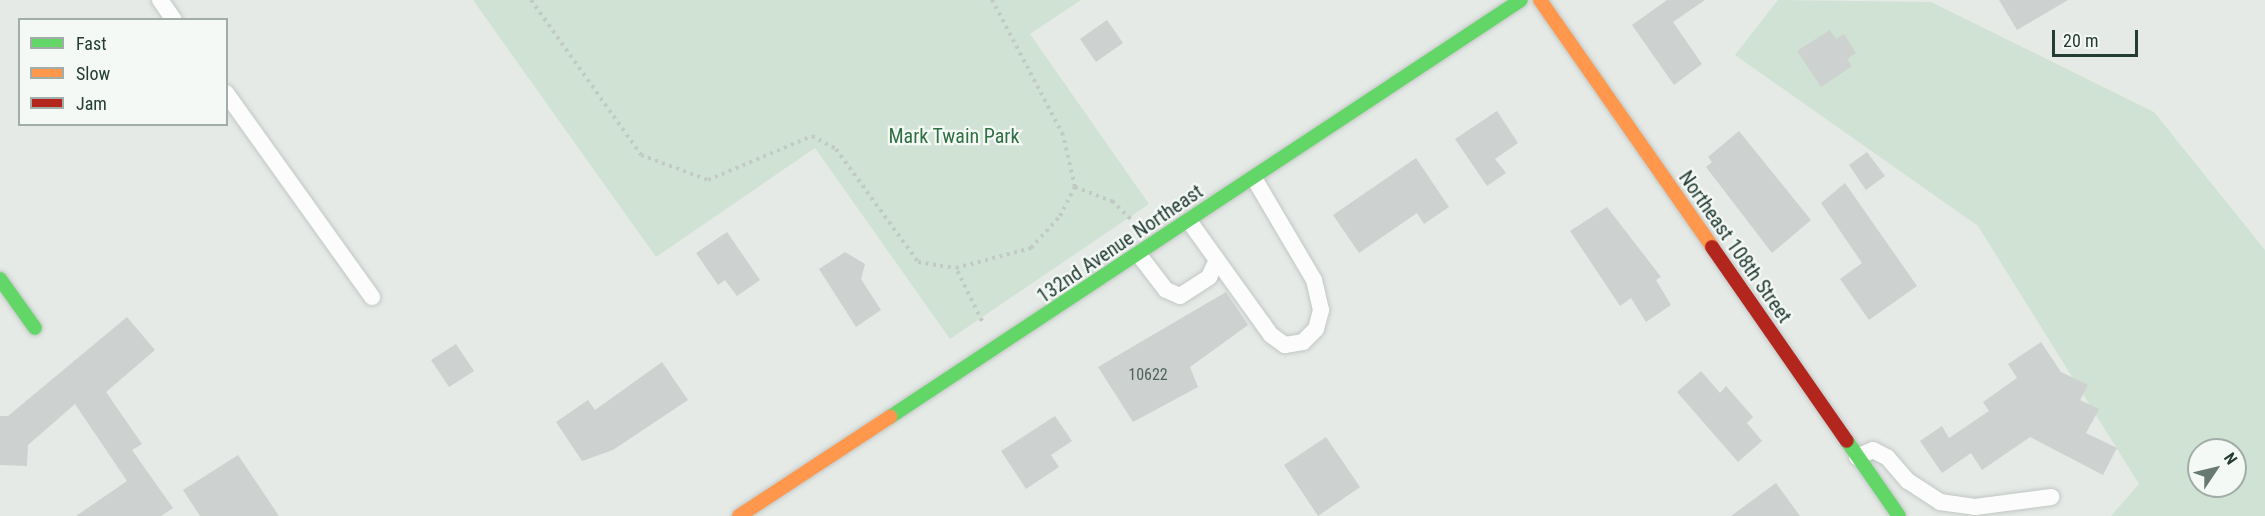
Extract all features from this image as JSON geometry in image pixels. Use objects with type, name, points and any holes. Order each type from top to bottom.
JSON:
[{"type":"street","name":"132nd Avenue Northeast","points":[[739,516],[1190,221],[1521,0]]},
{"type":"street","name":"Northeast 108th Street","points":[[1540,0],[1899,516]]},
{"type":"street","points":[[0,279],[35,328]]},
{"type":"lane","points":[[160,0],[173,18]]},
{"type":"lane","points":[[228,96],[372,297]]},
{"type":"lane","points":[[1190,221],[1216,262],[1285,345],[1303,342],[1316,329],[1321,310],[1314,280],[1254,178]]},
{"type":"lane","points":[[1144,251],[1166,290],[1180,296],[1209,277],[1216,262]]},
{"type":"lane","points":[[1857,457],[1873,450],[1887,457],[1908,481],[1940,502],[1975,507],[2051,497]]},
{"type":"path","points":[[531,0],[641,155],[708,180],[812,136],[836,149],[918,262],[956,268],[1031,248],[1060,216],[1075,187],[1063,135],[992,0]]},
{"type":"path","points":[[1075,187],[1112,201],[1133,221],[1144,251]]},
{"type":"path","points":[[956,268],[982,321]]},
{"type":"green space","name":"Mark Twain Park","points":[[473,0],[1081,0],[1030,34],[1149,204],[950,339],[815,148],[656,257]]},
{"type":"green space","points":[[1778,0],[1931,2],[2154,112],[2265,250],[2265,516],[2111,516],[2139,484],[1978,226],[1735,55]]},
{"type":"building","points":[[1667,0],[1705,0],[1673,22],[1702,64],[1674,85],[1632,25]]},
{"type":"building","points":[[1999,0],[2068,0],[2017,30]]},
{"type":"building","points":[[1107,20],[1123,43],[1096,62],[1080,39]]},
{"type":"building","points":[[1830,30],[1836,39],[1844,34],[1856,53],[1847,59],[1852,66],[1821,87],[1797,51]]},
{"type":"building","points":[[1497,111],[1518,143],[1495,159],[1506,173],[1487,186],[1455,139]]},
{"type":"building","points":[[1739,131],[1811,220],[1772,253],[1706,167],[1712,162],[1708,157]]},
{"type":"building","points":[[1867,152],[1885,176],[1866,190],[1849,165]]},
{"type":"building","points":[[1416,158],[1449,207],[1424,224],[1417,213],[1359,253],[1333,215]]},
{"type":"building","points":[[1845,183],[1917,286],[1869,320],[1840,279],[1862,263],[1821,203]]},
{"type":"building","points":[[1607,207],[1661,277],[1656,280],[1671,305],[1646,322],[1631,298],[1620,306],[1570,231]]},
{"type":"building","points":[[727,232],[760,280],[737,296],[725,280],[718,285],[696,253]]},
{"type":"building","points":[[845,252],[865,264],[861,279],[881,310],[856,327],[819,269]]},
{"type":"building","points":[[1226,292],[1248,325],[1190,367],[1198,387],[1133,422],[1098,367]]},
{"type":"building","points":[[127,317],[155,350],[106,392],[142,444],[132,450],[173,508],[161,516],[76,516],[127,481],[75,404],[28,445],[27,466],[0,465],[0,416],[8,416]]},
{"type":"building","points":[[2041,342],[2061,372],[2088,385],[2080,400],[2099,409],[2086,433],[2117,448],[2103,475],[2030,437],[1982,470],[1971,453],[1942,473],[1920,441],[1942,426],[1949,438],[1989,411],[1983,402],[2017,378],[2008,364]]},
{"type":"building","points":[[456,344],[474,371],[449,387],[431,360]]},
{"type":"building","points":[[662,362],[688,400],[613,450],[582,461],[556,422],[588,400],[595,410]]},
{"type":"building","points":[[1701,371],[1720,393],[1726,386],[1753,417],[1747,423],[1762,441],[1738,462],[1677,392]]},
{"type":"building","points":[[1055,416],[1072,441],[1051,455],[1059,467],[1026,489],[1001,451]]},
{"type":"building","points":[[1326,437],[1360,487],[1318,516],[1284,465]]},
{"type":"building","points":[[238,455],[279,516],[200,516],[183,490]]},
{"type":"building","points":[[1776,483],[1800,516],[1731,516]]},
{"type":"traffic: fast","points":[[890,417],[1521,0]]},
{"type":"traffic: fast","points":[[0,279],[35,328]]},
{"type":"traffic: fast","points":[[1847,441],[1899,516]]},
{"type":"traffic: slow","points":[[1540,0],[1712,247]]},
{"type":"traffic: slow","points":[[739,516],[890,417]]},
{"type":"traffic: jam","points":[[1712,247],[1847,441]]}]
